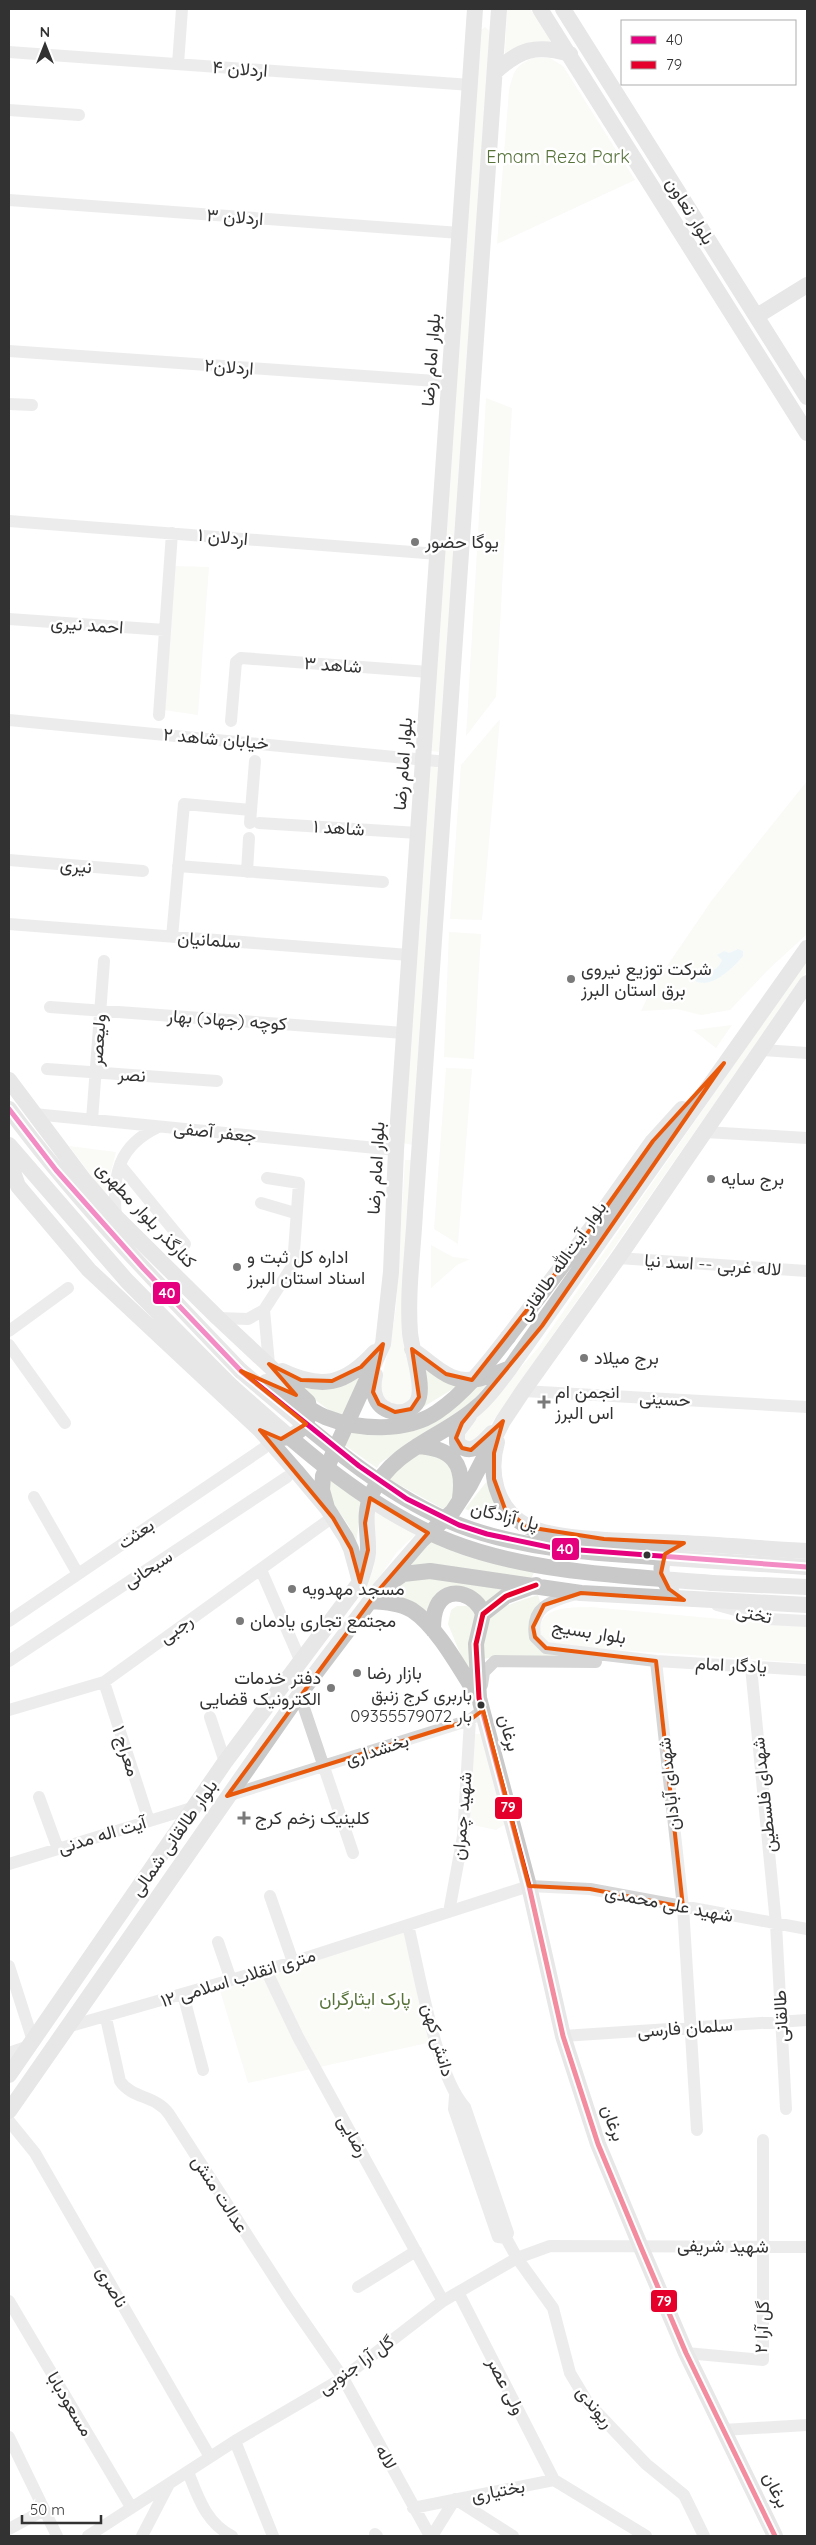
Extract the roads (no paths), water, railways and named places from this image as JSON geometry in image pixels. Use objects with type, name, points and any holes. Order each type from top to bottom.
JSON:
[{"type":"main road","points":[[383,1344],[373,1392],[379,1404],[395,1412],[411,1408],[419,1397],[412,1349],[410,1308],[415,1212],[500,9]]},
{"type":"main road","name":"بلوار تعاون","points":[[540,9],[807,433]]},
{"type":"main road","name":"بلوار تعاون","points":[[563,9],[807,397]]},
{"type":"main road","points":[[475,17],[490,20],[499,26]]},
{"type":"main road","name":"بلوار امام رضا","points":[[328,1514],[322,1490],[323,1476],[383,1344],[391,1272],[396,1150],[409,955],[475,17]]},
{"type":"main road","points":[[495,72],[510,58],[529,50],[550,48],[570,54]]},
{"type":"main road","points":[[619,133],[635,123]]},
{"type":"main road","points":[[757,316],[807,285]]},
{"type":"main road","name":"بلوار آیت‌الله طالقانی","points":[[360,1582],[367,1561],[365,1523],[372,1493],[385,1471],[417,1446],[478,1407],[510,1368],[542,1326],[724,1063],[807,948]]},
{"type":"main road","points":[[374,1597],[421,1541],[453,1511],[470,1485],[503,1421],[523,1391],[706,1132],[807,983]]},
{"type":"main road","points":[[241,1371],[275,1386],[304,1406],[326,1417],[354,1425],[383,1427],[415,1421],[436,1413],[473,1380],[592,1228],[653,1141],[724,1063]]},
{"type":"main road","name":"کنارگذر بلوار مطهری","points":[[9,1080],[84,1180],[116,1217],[218,1318],[269,1364]]},
{"type":"main road","name":"پل آزادگان","points":[[9,1109],[56,1170],[115,1237],[241,1371],[359,1466],[407,1499],[459,1525],[487,1534],[562,1549],[807,1567]]},
{"type":"main road","points":[[9,1145],[127,1281],[229,1384],[273,1423],[365,1494],[426,1532],[452,1543],[485,1553],[560,1569],[712,1583],[807,1587]]},
{"type":"main road","points":[[9,1160],[18,1186],[89,1270],[260,1430],[328,1514],[352,1549],[360,1582]]},
{"type":"main road","points":[[269,1364],[301,1380],[317,1383],[332,1381],[361,1367],[383,1344]]},
{"type":"main road","points":[[412,1349],[446,1374],[465,1382],[485,1378],[510,1368]]},
{"type":"main road","points":[[260,1430],[281,1439],[294,1435],[303,1427],[309,1417],[308,1402],[281,1378],[269,1364]]},
{"type":"main road","points":[[478,1407],[457,1432],[457,1443],[462,1448],[471,1450],[478,1447],[503,1421]]},
{"type":"main road","points":[[503,1421],[494,1453],[494,1479],[498,1496],[506,1509],[527,1527],[556,1534],[604,1539],[807,1551]]},
{"type":"main road","points":[[417,1446],[439,1449],[456,1462],[461,1470],[463,1482],[460,1500]]},
{"type":"main road","points":[[589,1594],[606,1594],[621,1584],[627,1568],[622,1551],[616,1545],[604,1539]]},
{"type":"main road","points":[[684,1543],[671,1547],[665,1554],[661,1573],[670,1589],[684,1600]]},
{"type":"main road","points":[[374,1597],[403,1574],[430,1570],[589,1594],[807,1605]]},
{"type":"main road","name":"بلوار طالقانی شمالی","points":[[9,2075],[225,1762],[360,1582]]},
{"type":"main road","points":[[433,1630],[436,1608],[441,1601],[453,1594],[467,1595],[475,1600],[483,1614],[506,1596],[536,1585]]},
{"type":"main road","name":"بلوار طالقانی شمالی","points":[[9,2111],[227,1796],[374,1597]]},
{"type":"main road","name":"برغان","points":[[374,1597],[411,1610],[433,1630],[477,1709],[529,1886],[563,2036],[598,2144],[686,2353],[775,2536]]},
{"type":"main road","name":"برغان","points":[[477,1709],[476,1644],[483,1614]]},
{"type":"street","points":[[178,64],[182,9]]},
{"type":"street","name":"اردلان ۴","points":[[9,52],[471,85]]},
{"type":"street","points":[[9,110],[79,115]]},
{"type":"street","name":"اردلان ۳","points":[[9,200],[460,233]]},
{"type":"street","name":"اردلان۲","points":[[9,351],[450,382]]},
{"type":"street","points":[[9,404],[32,405]]},
{"type":"street","name":"اردلان ۱","points":[[9,521],[438,554]]},
{"type":"street","points":[[159,715],[172,534]]},
{"type":"street","name":"احمد نیری","points":[[9,619],[165,630]]},
{"type":"street","name":"شاهد ۳","points":[[231,721],[237,659],[429,672]]},
{"type":"street","name":"خیابان شاهد ۲","points":[[9,720],[447,762]]},
{"type":"street","points":[[172,937],[184,804],[251,810],[255,761]]},
{"type":"street","name":"شاهد ۱","points":[[251,810],[255,823],[418,833]]},
{"type":"street","points":[[247,872],[250,838]]},
{"type":"street","name":"نیری","points":[[9,860],[143,871]]},
{"type":"street","points":[[178,866],[383,882]]},
{"type":"street","name":"سلمانیان","points":[[9,924],[409,955]]},
{"type":"street","name":"ولیعصر","points":[[92,1120],[104,961]]},
{"type":"street","name":"کوچه (جهاد) بهار","points":[[50,1007],[404,1034]]},
{"type":"street","points":[[762,1050],[807,1053]]},
{"type":"street","name":"نصر","points":[[47,1069],[217,1081]]},
{"type":"street","name":"جعفر آصفی","points":[[34,1114],[396,1150]]},
{"type":"street","points":[[116,1217],[114,1184],[120,1165],[132,1144],[147,1132],[158,1127]]},
{"type":"street","points":[[706,1132],[807,1138]]},
{"type":"street","points":[[120,1165],[185,1244]]},
{"type":"street","points":[[218,1318],[248,1319],[264,1310],[293,1265],[299,1183],[267,1178]]},
{"type":"street","points":[[262,1204],[296,1213]]},
{"type":"street","name":"لاله غربی -- اسد نیا","points":[[618,1258],[807,1271]]},
{"type":"street","points":[[9,1331],[68,1288]]},
{"type":"street","points":[[264,1310],[269,1364]]},
{"type":"street","points":[[9,1345],[65,1423]]},
{"type":"street","name":"حسینی","points":[[523,1391],[807,1407]]},
{"type":"street","name":"بعثت","points":[[9,1621],[264,1448]]},
{"type":"street","name":"سبحانی","points":[[9,1661],[287,1477]]},
{"type":"street","points":[[34,1497],[78,1574]]},
{"type":"street","name":"رجبی","points":[[11,1706],[104,1682],[261,1570],[328,1514]]},
{"type":"street","points":[[261,1570],[301,1662]]},
{"type":"street","name":"بلوار بسیج","points":[[589,1594],[553,1600],[544,1605],[535,1618],[533,1627],[534,1637],[541,1644],[552,1649],[656,1661]]},
{"type":"street","name":"تختی","points":[[702,1600],[768,1619],[807,1621]]},
{"type":"street","name":"شهید چمران","points":[[449,1912],[464,1836],[477,1709],[484,1672],[495,1661],[656,1661]]},
{"type":"street","name":"یادگار امام","points":[[656,1661],[807,1670]]},
{"type":"street","name":"شهدای آبادان","points":[[656,1661],[682,1907],[697,2130]]},
{"type":"street","name":"شهدای فلسطین","points":[[751,1667],[776,1924]]},
{"type":"street","name":"معراج ۱","points":[[104,1682],[149,1821]]},
{"type":"street","name":"بخشداری","points":[[302,1702],[353,1853]]},
{"type":"street","name":"بخشداری","points":[[227,1796],[325,1766],[477,1709]]},
{"type":"street","points":[[210,1717],[225,1762]]},
{"type":"street","points":[[39,1797],[58,1849]]},
{"type":"street","name":"آیت اله مدنی","points":[[9,1864],[195,1807]]},
{"type":"street","name":"شهید علی محمدی","points":[[529,1886],[590,1889],[807,1929]]},
{"type":"street","name":"۱۲ متری انقلاب اسلامی","points":[[67,2027],[106,2018],[294,1962],[529,1886]]},
{"type":"street","points":[[270,1896],[294,1962]]},
{"type":"street","name":"طالقانی","points":[[776,1924],[786,2109]]},
{"type":"street","name":"دانش کهن","points":[[408,1925],[436,2041],[455,2096],[465,2107],[508,2233],[506,2238],[517,2258]]},
{"type":"street","points":[[218,1942],[230,1980]]},
{"type":"street","points":[[9,1966],[31,2044],[9,2053]]},
{"type":"street","name":"رضایی","points":[[266,1970],[298,2037],[443,2301]]},
{"type":"street","points":[[183,1994],[203,2070]]},
{"type":"street","name":"عدالت منش","points":[[106,2018],[120,2081],[125,2088],[158,2101],[164,2106],[289,2300],[343,2378]]},
{"type":"street","name":"سلمان فارسی","points":[[563,2036],[807,2020]]},
{"type":"street","name":"ناصری","points":[[9,2121],[34,2154],[210,2457]]},
{"type":"street","points":[[763,2140],[763,2247]]},
{"type":"street","name":"گل آرا جنوبی","points":[[88,2536],[130,2507],[235,2441],[343,2378],[443,2301],[517,2258],[550,2246],[640,2245]]},
{"type":"street","name":"شهید شریفی","points":[[640,2245],[807,2247]]},
{"type":"street","name":"گل آرا ۲","points":[[686,2353],[764,2360],[763,2247]]},
{"type":"street","points":[[358,2287],[416,2251]]},
{"type":"street","name":"ریوندی","points":[[517,2258],[553,2308],[570,2373],[588,2403],[646,2464],[684,2495],[704,2536]]},
{"type":"street","name":"ولی عصر","points":[[458,2292],[554,2480]]},
{"type":"street","name":"مسعودبابا","points":[[9,2301],[130,2507]]},
{"type":"street","name":"لاله","points":[[343,2378],[413,2508],[431,2536]]},
{"type":"street","points":[[723,2430],[807,2425]]},
{"type":"street","points":[[9,2437],[12,2453],[57,2536]]},
{"type":"street","points":[[235,2441],[273,2536]]},
{"type":"street","points":[[188,2472],[202,2508],[220,2530],[232,2536]]},
{"type":"street","points":[[554,2480],[646,2536]]},
{"type":"street","name":"بختیاری","points":[[431,2536],[456,2500],[554,2480]]},
{"type":"street","points":[[142,2536],[169,2484]]},
{"type":"street","points":[[413,2508],[456,2500],[513,2536]]},
{"type":"street","points":[[9,2529],[44,2510]]},
{"type":"place","name":"یوگا حضور","points":[[415,542]]},
{"type":"place","name":"شرکت توزیع نیروی برق استان البرز","points":[[571,979]]},
{"type":"place","name":"برج سایه","points":[[711,1179]]},
{"type":"place","name":"اداره کل ثبت و اسناد استان البرز","points":[[237,1267]]},
{"type":"place","name":"برج میلاد","points":[[584,1358]]},
{"type":"place","name":"انجمن ام اس البرز","points":[[544,1402]]},
{"type":"place","name":"مسجد مهدویه","points":[[292,1589]]},
{"type":"place","name":"مجتمع تجاری یادمان","points":[[240,1621]]},
{"type":"place","name":"بازار رضا","points":[[357,1673]]},
{"type":"place","name":"دفتر خدمات الکترونیک قضایی","points":[[331,1688]]},
{"type":"place","name":"باربری کرج زنبق بار 09355579072","points":[[481,1705]]},
{"type":"place","name":"کلینیک زخم کرج","points":[[244,1818]]},
{"type":"park label","name":"Emam Reza Park","points":[[558,157]]},
{"type":"park label","name":"پارک ایثارگران","points":[[365,1999]]}]
